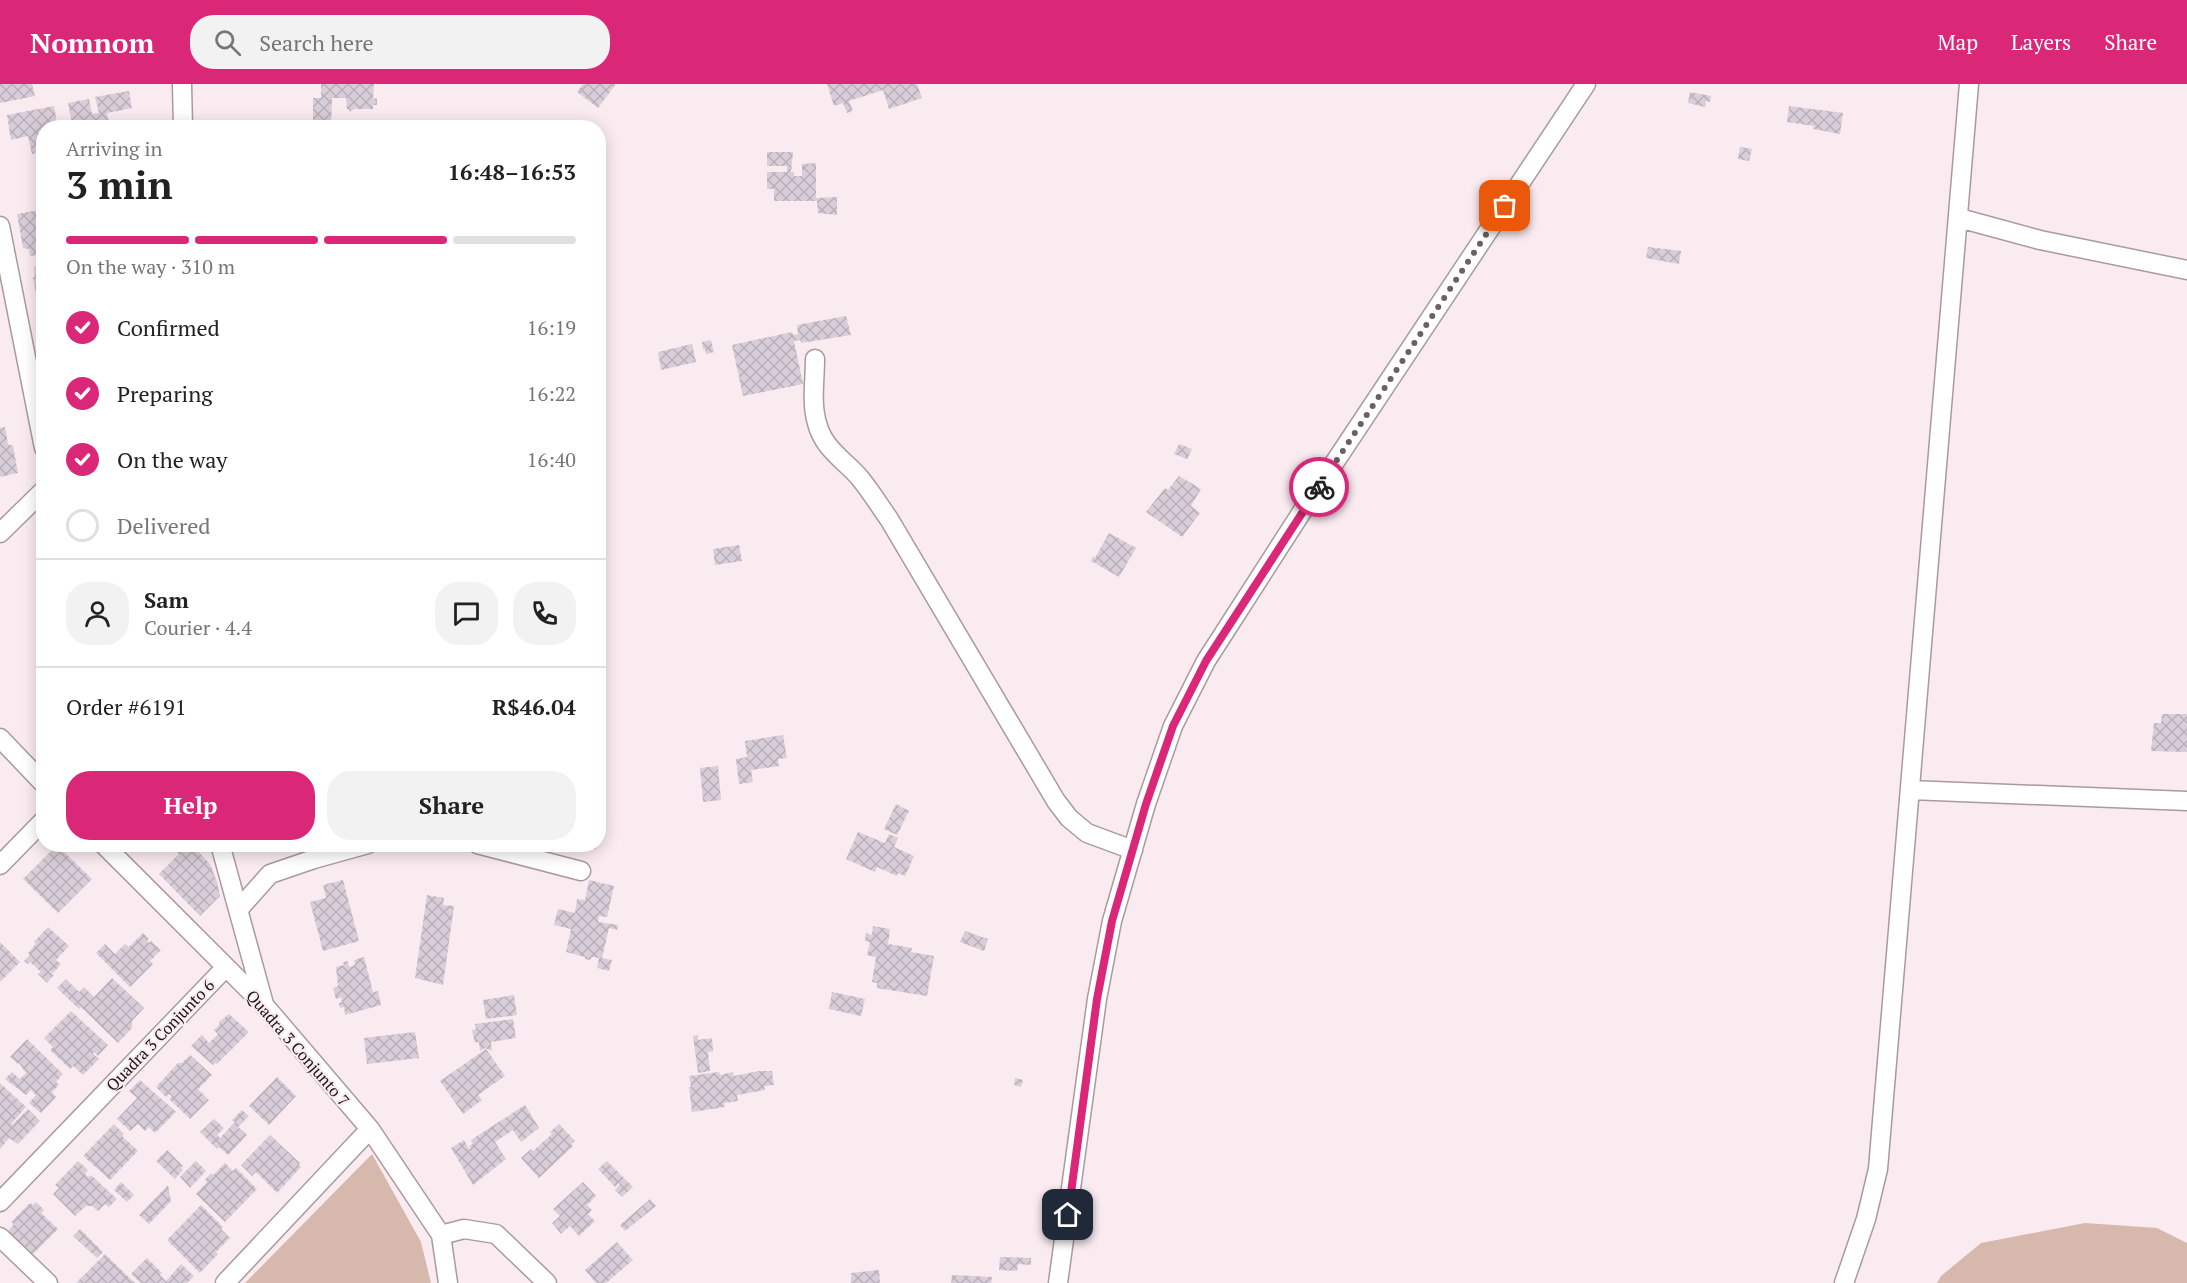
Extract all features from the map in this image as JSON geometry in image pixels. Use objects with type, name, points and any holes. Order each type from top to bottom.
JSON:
[{"type":"street","points":[[182,84],[183,120]]},
{"type":"street","points":[[1058,1283],[1097,999],[1112,921],[1146,804],[1173,726],[1206,661],[1305,507],[1586,84]]},
{"type":"street","points":[[1844,1283],[1866,1219],[1878,1169],[1969,84]]},
{"type":"street","points":[[1959,218],[2040,240],[2187,270]]},
{"type":"street","points":[[0,226],[36,408]]},
{"type":"street","points":[[816,358],[814,405],[816,422],[821,435],[829,447],[860,478],[889,519],[1056,801],[1070,819],[1087,833],[1133,850]]},
{"type":"street","points":[[0,533],[36,498]]},
{"type":"street","points":[[0,738],[36,776]]},
{"type":"street","points":[[1910,790],[2187,801]]},
{"type":"street","points":[[0,865],[36,828]]},
{"type":"street","name":"Quadra 3 Conjunto 6","points":[[0,1202],[225,967],[111,852]]},
{"type":"street","points":[[222,852],[265,1006]]},
{"type":"street","points":[[238,910],[270,874],[339,852]]},
{"type":"street","points":[[508,852],[581,871]]},
{"type":"street","name":"Quadra 3 Conjunto 7","points":[[225,967],[265,1006],[370,1130],[441,1235]]},
{"type":"street","points":[[225,1283],[370,1130]]},
{"type":"street","points":[[448,1283],[441,1235],[464,1229],[496,1234],[547,1283]]},
{"type":"street","points":[[0,1237],[48,1283]]},
{"type":"shaded area","points":[[372,1154],[421,1242],[431,1283],[245,1283]]},
{"type":"shaded area","points":[[2085,1223],[2157,1228],[2187,1243],[2187,1283],[1937,1283],[1941,1276],[1981,1243]]},
{"type":"building","points":[[0,84],[32,84],[35,96],[0,103]]},
{"type":"building","points":[[321,84],[374,84],[373,99],[377,98],[377,105],[373,105],[373,109],[354,109],[349,112],[346,98],[332,98],[331,120],[313,120],[313,98],[321,98]]},
{"type":"building","points":[[583,84],[616,84],[598,108],[577,92]]},
{"type":"building","points":[[827,84],[917,84],[922,98],[889,109],[883,90],[849,101],[853,111],[847,113],[843,103],[834,106]]},
{"type":"building","points":[[129,91],[132,108],[107,113],[108,120],[71,120],[68,103],[89,99],[92,114],[99,113],[95,97]]},
{"type":"building","points":[[1690,92],[1711,96],[1710,102],[1706,101],[1705,107],[1688,103]]},
{"type":"building","points":[[54,106],[57,120],[36,120],[36,153],[32,154],[28,136],[11,140],[7,115]]},
{"type":"building","points":[[1789,106],[1843,113],[1840,134],[1813,129],[1814,126],[1787,122]]},
{"type":"building","points":[[1740,147],[1752,149],[1749,161],[1738,159]]},
{"type":"building","points":[[767,152],[793,152],[791,172],[794,172],[794,176],[802,176],[802,164],[816,163],[816,198],[837,197],[837,215],[818,213],[817,201],[774,201],[774,189],[767,189],[767,172],[787,172],[787,166],[767,166]]},
{"type":"building","points":[[36,210],[36,255],[30,256],[29,249],[23,248],[17,214]]},
{"type":"building","points":[[1648,247],[1681,251],[1679,264],[1646,258]]},
{"type":"building","points":[[34,267],[36,267],[36,294],[33,277],[35,277]]},
{"type":"building","points":[[846,316],[851,335],[801,343],[800,340],[794,341],[803,384],[743,396],[732,345],[792,332],[793,335],[798,334],[797,325]]},
{"type":"building","points":[[711,340],[714,352],[706,354],[702,342]]},
{"type":"building","points":[[692,344],[696,362],[661,370],[658,352]]},
{"type":"building","points":[[5,427],[8,444],[13,446],[18,473],[0,477],[0,428]]},
{"type":"building","points":[[1179,444],[1192,449],[1187,459],[1174,454]]},
{"type":"building","points":[[1179,476],[1201,489],[1191,506],[1200,513],[1182,537],[1146,512],[1165,488],[1168,490]]},
{"type":"building","points":[[1109,533],[1136,548],[1119,577],[1091,561]]},
{"type":"building","points":[[739,545],[742,561],[715,565],[713,549]]},
{"type":"building","points":[[2162,714],[2187,714],[2187,752],[2151,751],[2154,723],[2161,723]]},
{"type":"building","points":[[783,735],[787,758],[778,759],[779,766],[751,770],[753,782],[739,784],[736,759],[747,757],[745,741]]},
{"type":"building","points":[[718,766],[721,800],[703,802],[700,768]]},
{"type":"building","points":[[896,804],[909,811],[897,835],[884,829]]},
{"type":"building","points":[[858,832],[885,843],[889,834],[898,838],[894,847],[914,856],[905,876],[898,873],[897,876],[877,867],[875,872],[846,859]]},
{"type":"building","points":[[50,852],[64,852],[92,879],[58,913],[23,879]]},
{"type":"building","points":[[177,852],[199,852],[210,864],[217,882],[220,896],[200,916],[159,874],[179,854]]},
{"type":"building","points":[[343,880],[359,941],[323,951],[310,902],[326,898],[323,885]]},
{"type":"building","points":[[589,880],[614,886],[607,917],[599,916],[598,922],[618,925],[617,930],[609,928],[602,958],[612,960],[609,971],[597,968],[599,958],[592,957],[590,960],[566,952],[571,929],[554,925],[558,909],[575,913],[577,899],[585,900]]},
{"type":"building","points":[[427,895],[444,898],[443,905],[454,906],[443,985],[415,978]]},
{"type":"building","points":[[873,926],[890,929],[888,944],[912,948],[911,952],[934,956],[927,996],[877,988],[877,983],[872,982],[876,957],[867,955],[870,942],[865,941],[866,933],[872,935]]},
{"type":"building","points":[[48,927],[69,946],[56,960],[61,964],[53,973],[47,969],[54,975],[47,983],[38,974],[41,972],[30,962],[28,964],[24,961],[36,944],[34,942]]},
{"type":"building","points":[[965,931],[988,939],[984,951],[960,942]]},
{"type":"building","points":[[143,933],[149,939],[147,941],[149,943],[151,941],[161,950],[150,961],[153,964],[130,987],[96,953],[105,944],[115,954],[125,944],[129,947]]},
{"type":"building","points":[[0,942],[20,962],[0,982]]},
{"type":"building","points":[[364,957],[373,992],[378,991],[381,1005],[345,1015],[344,1007],[340,1008],[341,997],[336,999],[333,988],[338,986],[336,967],[348,961],[349,967],[355,965],[354,960]]},
{"type":"building","points":[[112,978],[144,1008],[132,1021],[132,1028],[118,1043],[81,1007],[79,1009],[57,988],[66,979],[79,992],[84,987],[94,997]]},
{"type":"building","points":[[832,992],[865,999],[861,1016],[829,1009]]},
{"type":"building","points":[[514,995],[517,1015],[486,1019],[483,1000]]},
{"type":"building","points":[[71,1011],[108,1045],[98,1056],[94,1052],[93,1054],[99,1059],[83,1075],[73,1066],[70,1069],[50,1050],[53,1047],[44,1038]]},
{"type":"building","points":[[229,1014],[249,1032],[217,1064],[213,1065],[191,1046],[202,1035],[209,1043],[218,1034],[214,1030],[220,1024],[219,1022]]},
{"type":"building","points":[[513,1019],[516,1038],[491,1042],[492,1051],[485,1048],[480,1051],[479,1042],[475,1043],[472,1030],[476,1029],[475,1024]]},
{"type":"building","points":[[415,1032],[419,1058],[367,1064],[364,1038]]},
{"type":"building","points":[[698,1035],[698,1040],[712,1038],[713,1051],[708,1052],[710,1071],[698,1073],[693,1036]]},
{"type":"building","points":[[27,1039],[63,1074],[56,1082],[59,1085],[52,1092],[56,1097],[41,1113],[29,1103],[36,1095],[31,1090],[26,1095],[5,1079],[12,1072],[20,1079],[26,1073],[19,1063],[10,1057]]},
{"type":"building","points":[[486,1049],[505,1076],[478,1095],[482,1100],[463,1114],[440,1081]]},
{"type":"building","points":[[190,1055],[212,1075],[198,1089],[209,1100],[190,1119],[169,1099],[172,1096],[169,1094],[166,1097],[156,1087],[178,1063],[182,1063]]},
{"type":"building","points":[[772,1071],[774,1085],[764,1086],[765,1090],[737,1095],[738,1101],[724,1103],[725,1107],[692,1112],[689,1076],[719,1072],[720,1075],[733,1072],[734,1076]]},
{"type":"building","points":[[277,1077],[296,1096],[269,1125],[249,1106]]},
{"type":"building","points":[[1015,1078],[1023,1080],[1021,1087],[1014,1085]]},
{"type":"building","points":[[140,1080],[176,1112],[155,1133],[149,1127],[145,1131],[138,1124],[130,1131],[117,1119],[137,1098],[129,1091]]},
{"type":"building","points":[[0,1083],[26,1107],[12,1125],[28,1109],[40,1121],[18,1144],[9,1138],[0,1149]]},
{"type":"building","points":[[525,1105],[539,1128],[521,1142],[513,1130],[495,1142],[506,1159],[473,1185],[451,1148],[464,1140],[469,1149],[471,1148],[469,1146],[473,1144],[471,1140]]},
{"type":"building","points":[[242,1110],[249,1116],[238,1127],[247,1135],[228,1155],[219,1147],[217,1149],[200,1132],[214,1119],[224,1128],[217,1135],[220,1138],[235,1122],[232,1120]]},
{"type":"building","points":[[114,1124],[124,1134],[122,1136],[138,1151],[110,1180],[83,1156]]},
{"type":"building","points":[[559,1124],[575,1141],[571,1144],[573,1146],[539,1178],[521,1158],[531,1149],[533,1151],[552,1134],[550,1132]]},
{"type":"building","points":[[270,1135],[300,1163],[301,1167],[277,1193],[256,1172],[252,1176],[241,1165]]},
{"type":"building","points":[[167,1150],[183,1166],[181,1168],[183,1170],[175,1179],[156,1161]]},
{"type":"building","points":[[78,1161],[88,1170],[85,1174],[88,1177],[91,1175],[117,1199],[109,1207],[105,1204],[98,1211],[92,1206],[86,1206],[75,1216],[53,1194],[59,1188],[55,1185]]},
{"type":"building","points":[[196,1161],[206,1171],[190,1188],[180,1177]]},
{"type":"building","points":[[607,1161],[633,1187],[622,1197],[615,1190],[620,1184],[615,1187],[598,1169]]},
{"type":"building","points":[[225,1163],[233,1171],[236,1168],[257,1189],[225,1222],[196,1194],[207,1182],[205,1180],[211,1173],[213,1175]]},
{"type":"building","points":[[121,1182],[134,1195],[127,1202],[114,1190]]},
{"type":"building","points":[[583,1182],[596,1196],[587,1205],[592,1210],[588,1214],[595,1221],[579,1236],[570,1226],[561,1234],[552,1223],[560,1216],[553,1209]]},
{"type":"building","points":[[168,1185],[171,1201],[149,1224],[139,1215]]},
{"type":"building","points":[[650,1199],[656,1206],[625,1231],[620,1225]]},
{"type":"building","points":[[36,1202],[44,1210],[41,1213],[58,1229],[32,1255],[8,1231],[14,1224],[11,1222],[30,1203],[33,1205]]},
{"type":"building","points":[[201,1205],[223,1227],[221,1229],[230,1238],[200,1273],[167,1240]]},
{"type":"building","points":[[80,1229],[103,1252],[97,1258],[73,1236]]},
{"type":"building","points":[[617,1242],[633,1260],[606,1283],[596,1283],[585,1270]]},
{"type":"building","points":[[105,1254],[112,1261],[135,1283],[76,1283]]},
{"type":"building","points":[[1000,1257],[1031,1258],[1031,1265],[1018,1264],[1017,1271],[999,1270]]},
{"type":"building","points":[[147,1258],[162,1273],[160,1275],[166,1281],[181,1264],[194,1276],[187,1283],[141,1283],[131,1274]]},
{"type":"building","points":[[879,1270],[880,1283],[851,1283],[851,1273]]},
{"type":"building","points":[[952,1275],[992,1277],[991,1283],[951,1283]]},
{"type":"way so far","points":[[1319,487],[1505,206]]},
{"type":"route","points":[[1068,1215],[1097,999],[1112,921],[1146,804],[1173,726],[1206,661],[1319,487]]}]
